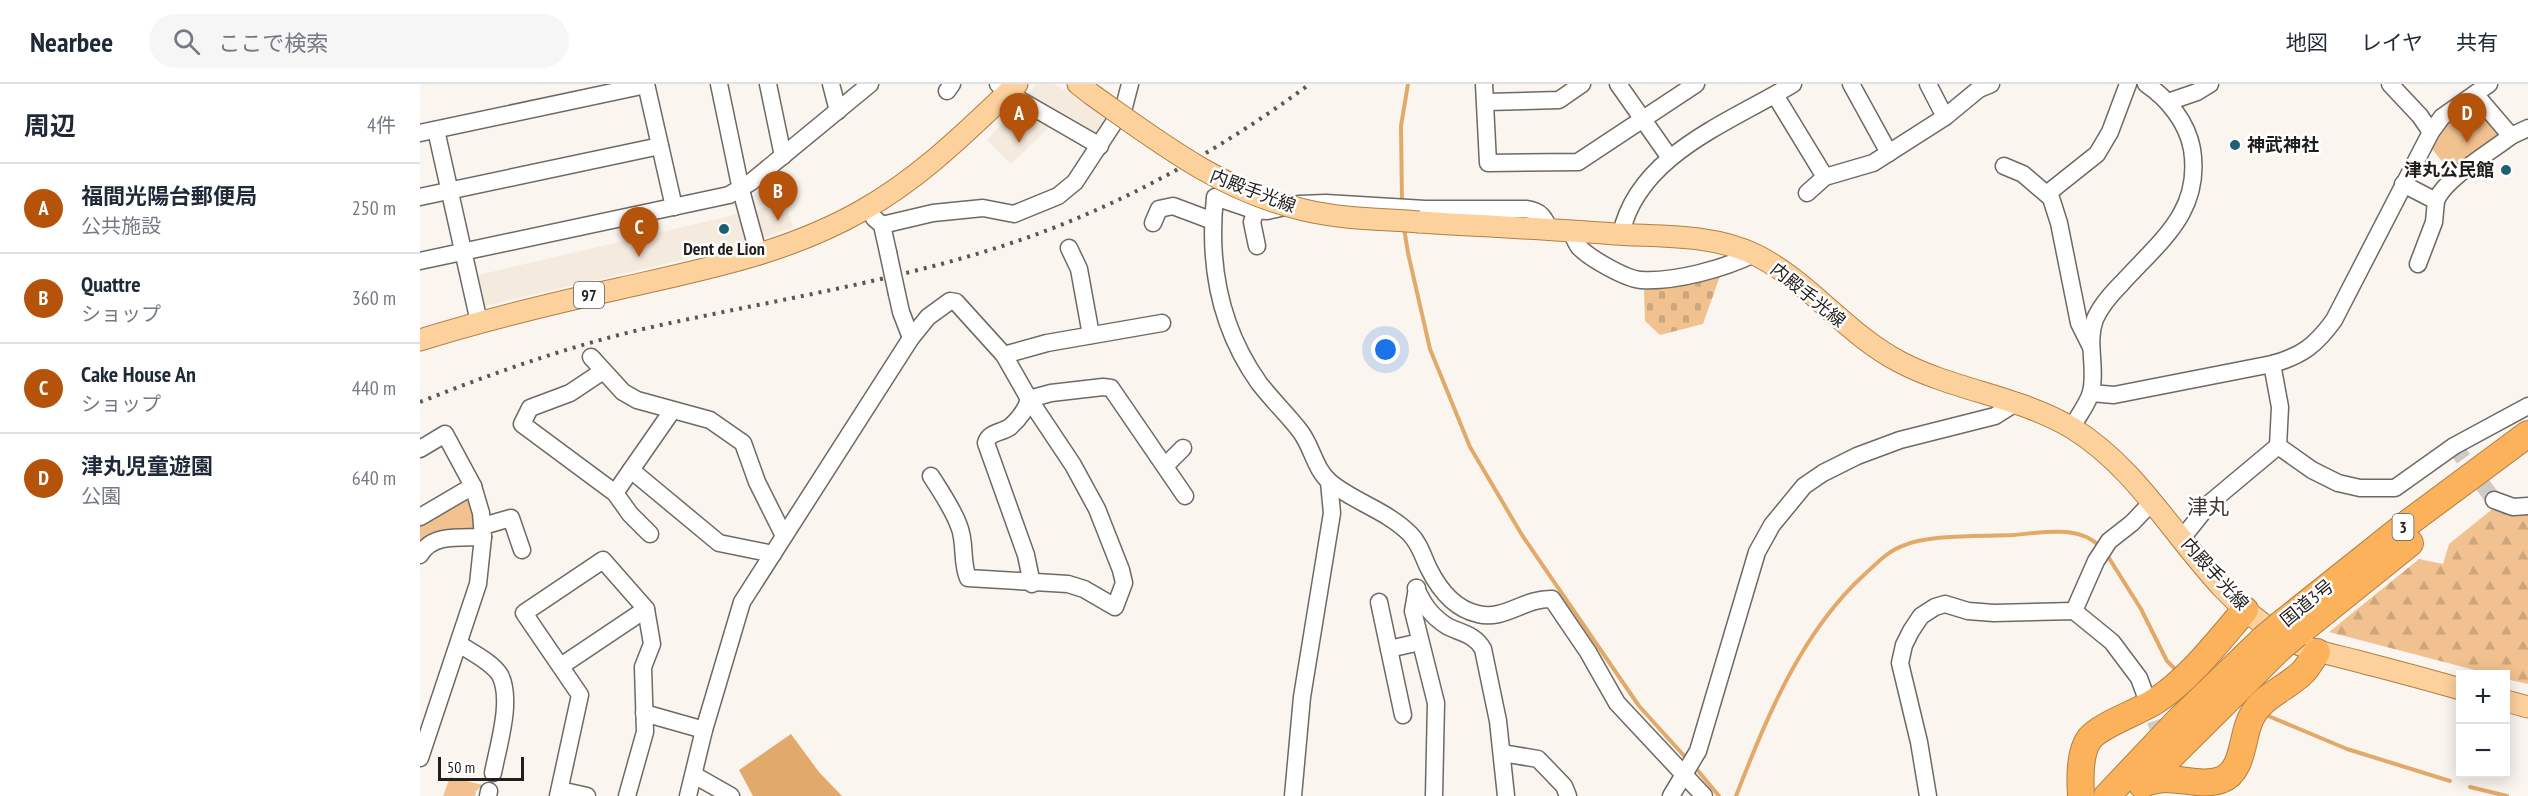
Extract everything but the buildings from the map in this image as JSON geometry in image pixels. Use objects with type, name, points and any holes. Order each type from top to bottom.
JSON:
[{"type":"highway","name":"国道3号","points":[[2107,796],[2133,785],[2198,728],[2280,637],[2361,559],[2528,434]]},
{"type":"highway","name":"国道3号","points":[[2133,785],[2178,721],[2280,637],[2528,455]]},
{"type":"highway","points":[[2081,796],[2082,762],[2085,746],[2091,736],[2155,702],[2172,689],[2245,610]]},
{"type":"highway","points":[[2082,762],[2093,780],[2102,785],[2133,785],[2166,779],[2207,782],[2222,780],[2229,775],[2238,762],[2244,748],[2243,738],[2251,717],[2259,705],[2304,671],[2317,652]]},
{"type":"highway","points":[[2198,728],[2189,743],[2188,754],[2196,768],[2208,773],[2221,770],[2227,764],[2235,744],[2243,738]]},
{"type":"main road","name":"97","points":[[420,340],[479,322],[759,256],[802,240],[865,210],[925,168],[1008,87]]},
{"type":"main road","name":"内殿手光線","points":[[1085,89],[1204,171],[1254,195],[1307,211],[1419,222],[1707,240],[1754,254],[1795,280],[1857,333],[1897,361],[2072,428],[2130,475],[2221,585],[2245,610],[2279,635],[2317,652],[2456,687]]},
{"type":"main road","points":[[2510,702],[2528,707]]},
{"type":"street","points":[[479,322],[449,190],[428,131],[646,84],[674,207]]},
{"type":"street","points":[[719,84],[741,190],[759,256]]},
{"type":"street","points":[[768,84],[783,156]]},
{"type":"street","points":[[831,84],[838,111]]},
{"type":"street","points":[[420,261],[729,195],[741,190],[870,84]]},
{"type":"street","points":[[1124,107],[1130,84]]},
{"type":"street","points":[[1484,84],[1487,102],[1488,163],[1578,162],[1696,84]]},
{"type":"street","points":[[1487,102],[1559,100],[1582,84]]},
{"type":"street","points":[[1618,84],[1670,158]]},
{"type":"street","points":[[1621,234],[1624,219],[1636,196],[1652,175],[1670,158],[1697,139],[1793,84]]},
{"type":"street","points":[[1851,84],[1889,153]]},
{"type":"street","points":[[1928,84],[1945,117]]},
{"type":"street","points":[[1806,193],[1825,177],[1873,164],[1945,117],[1979,89],[1991,84]]},
{"type":"street","points":[[2048,193],[2097,154],[2110,132],[2128,84]]},
{"type":"street","points":[[2072,428],[2091,393],[2093,362],[2091,347],[2095,320],[2108,297],[2173,230],[2186,208],[2193,185],[2191,143],[2180,118],[2168,102],[2146,84]]},
{"type":"street","points":[[2168,102],[2197,92],[2210,84]]},
{"type":"street","points":[[2390,84],[2421,116],[2430,132]]},
{"type":"street","points":[[2091,393],[2114,395],[2272,364],[2289,359],[2320,339],[2334,320],[2355,282],[2430,132],[2442,117],[2489,84]]},
{"type":"street","points":[[1008,87],[1100,146]]},
{"type":"street","points":[[2475,94],[2511,136]]},
{"type":"street","points":[[1775,95],[1825,177]]},
{"type":"street","points":[[882,225],[933,213],[983,208],[1014,214],[1058,196],[1075,182],[1113,124]]},
{"type":"street","points":[[2418,264],[2434,222],[2436,201],[2439,195],[2456,178],[2511,136],[2528,128]]},
{"type":"street","points":[[420,197],[660,146]]},
{"type":"street","points":[[2004,166],[2023,174],[2048,193],[2051,198],[2059,224],[2079,323],[2091,347]]},
{"type":"street","points":[[2403,184],[2436,201]]},
{"type":"street","points":[[1293,796],[1307,664],[1332,513],[1329,482],[1302,433],[1248,366],[1229,326],[1216,282],[1212,221],[1215,197],[1266,212],[1299,204],[1326,203],[1425,209],[1538,210],[1579,247],[1602,264],[1638,280],[1668,279],[1697,273],[1733,264],[1754,254]]},
{"type":"street","points":[[1153,223],[1160,209],[1166,206],[1173,206],[1212,221]]},
{"type":"street","points":[[865,210],[882,225],[901,312],[911,338]]},
{"type":"street","points":[[1256,210],[1252,222],[1257,246]]},
{"type":"street","points":[[1069,248],[1079,268],[1091,335]]},
{"type":"street","points":[[688,796],[704,730],[742,602],[911,338],[928,317],[951,301],[956,302],[1004,355],[1029,399],[1073,465],[1096,509],[1121,570],[1124,583],[1116,608],[1094,594],[1076,587],[968,578],[964,570],[964,543],[959,525],[932,476]]},
{"type":"street","points":[[901,312],[928,317]]},
{"type":"street","points":[[1004,355],[1014,350],[1162,323]]},
{"type":"street","points":[[591,357],[623,392],[638,400],[672,411],[710,420],[743,443],[757,482],[784,536]]},
{"type":"street","points":[[2182,537],[2211,502],[2278,446],[2280,407],[2272,364]]},
{"type":"street","points":[[603,371],[570,393],[530,408],[522,424],[615,493],[630,514],[650,534]]},
{"type":"street","points":[[1029,399],[1072,391],[1111,388],[1185,496]]},
{"type":"street","points":[[1029,399],[1026,409],[1010,426],[991,435],[986,443],[1026,555],[1032,584]]},
{"type":"street","points":[[1671,796],[1698,751],[1757,552],[1772,525],[1804,486],[1823,473],[1857,456],[1900,440],[1995,416],[2014,404]]},
{"type":"street","points":[[2278,446],[2312,470],[2338,483],[2360,488],[2395,488],[2454,446],[2528,406]]},
{"type":"street","points":[[615,493],[672,411]]},
{"type":"street","points":[[420,449],[445,434],[473,486],[483,532],[478,584],[420,758]]},
{"type":"street","points":[[1165,466],[1183,448]]},
{"type":"street","points":[[631,470],[719,543],[773,554]]},
{"type":"street","points":[[1329,482],[1410,533],[1419,545],[1430,570],[1452,601],[1479,615],[1498,615],[1538,599],[1552,599],[1588,652],[1617,704],[1704,796]]},
{"type":"street","points":[[420,517],[473,486]]},
{"type":"street","points":[[2494,500],[2513,507],[2527,504]]},
{"type":"street","points":[[2074,611],[2096,561],[2109,541],[2132,523],[2152,502]]},
{"type":"street","points":[[420,555],[439,538],[483,532],[511,519],[522,550]]},
{"type":"street","points":[[587,796],[559,793],[580,695],[524,613],[603,560],[646,609],[652,644],[643,667],[645,732],[627,796]]},
{"type":"street","points":[[1430,570],[1416,588],[1413,611],[1436,703],[1434,796]]},
{"type":"street","points":[[1416,588],[1425,608],[1446,625],[1478,640],[1483,649],[1498,721],[1506,796]]},
{"type":"street","points":[[1379,602],[1403,715]]},
{"type":"street","points":[[1928,796],[1919,742],[1900,663],[1904,645],[1921,616],[1935,607],[1945,604],[1968,611],[1994,613],[2074,611],[2112,642],[2139,678],[2146,697]]},
{"type":"street","points":[[561,666],[646,609]]},
{"type":"street","points":[[1389,649],[1420,642]]},
{"type":"street","points":[[459,644],[499,674],[506,690],[493,773]]},
{"type":"street","points":[[420,700],[436,706]]},
{"type":"street","points":[[644,713],[704,730]]},
{"type":"street","points":[[1502,753],[1538,759],[1564,786],[1568,796]]},
{"type":"street","points":[[694,775],[731,796]]},
{"type":"shaded area","points":[[1037,84],[1055,84],[1108,119],[1094,138],[1059,118],[1011,164],[987,140]]},
{"type":"shaded area","points":[[785,203],[793,227],[738,247],[484,306],[479,303],[474,276]]},
{"type":"shaded area","points":[[791,734],[819,772],[842,796],[753,796],[739,770]]},
{"type":"green space","points":[[2473,105],[2480,106],[2507,136],[2454,176],[2432,149],[2446,126]]},
{"type":"green space","points":[[1720,276],[1703,324],[1660,335],[1645,321],[1644,290]]},
{"type":"green space","points":[[472,496],[476,530],[420,544],[420,526]]},
{"type":"green space","points":[[2496,506],[2528,511],[2528,684],[2510,680],[2510,670],[2475,670],[2329,632],[2419,559],[2443,564],[2449,544]]},
{"type":"green space","points":[[450,777],[483,785],[476,791],[475,796],[443,796]]},
{"type":"waterway","points":[[1402,203],[1401,126],[1408,84]]},
{"type":"waterway","points":[[1404,228],[1430,349],[1470,447],[1522,535],[1639,706],[1687,759]]},
{"type":"waterway","points":[[1736,796],[1760,736],[1804,649],[1842,597],[1888,553],[1899,547],[1928,539],[2047,532],[2081,535],[2100,547]]},
{"type":"waterway","points":[[2107,555],[2141,609],[2167,661],[2177,671]]},
{"type":"waterway","points":[[2266,715],[2347,749],[2450,781]]},
{"type":"waterway","points":[[1694,766],[1719,796]]},
{"type":"waterway","points":[[2470,787],[2507,796]]},
{"type":"tunnel","points":[[2454,446],[2494,500]]},
{"type":"tunnel","points":[[2147,698],[2164,747]]},
{"type":"railway","points":[[420,402],[530,361],[615,336],[886,278],[1029,237],[1103,207],[1175,171],[1210,151],[1310,84]]},
{"type":"place","name":"福間光陽台郵便局","points":[[1019,143]]},
{"type":"place","name":"津丸児童遊園","points":[[2467,143]]},
{"type":"place","name":"神武神社","points":[[2235,145]]},
{"type":"place","name":"津丸公民館","points":[[2506,170]]},
{"type":"place","name":"Quattre","points":[[778,221]]},
{"type":"place","name":"Dent de Lion","points":[[724,229]]},
{"type":"place","name":"Cake House An","points":[[639,257]]},
{"type":"district","name":"津丸","points":[[2208,507]]}]
